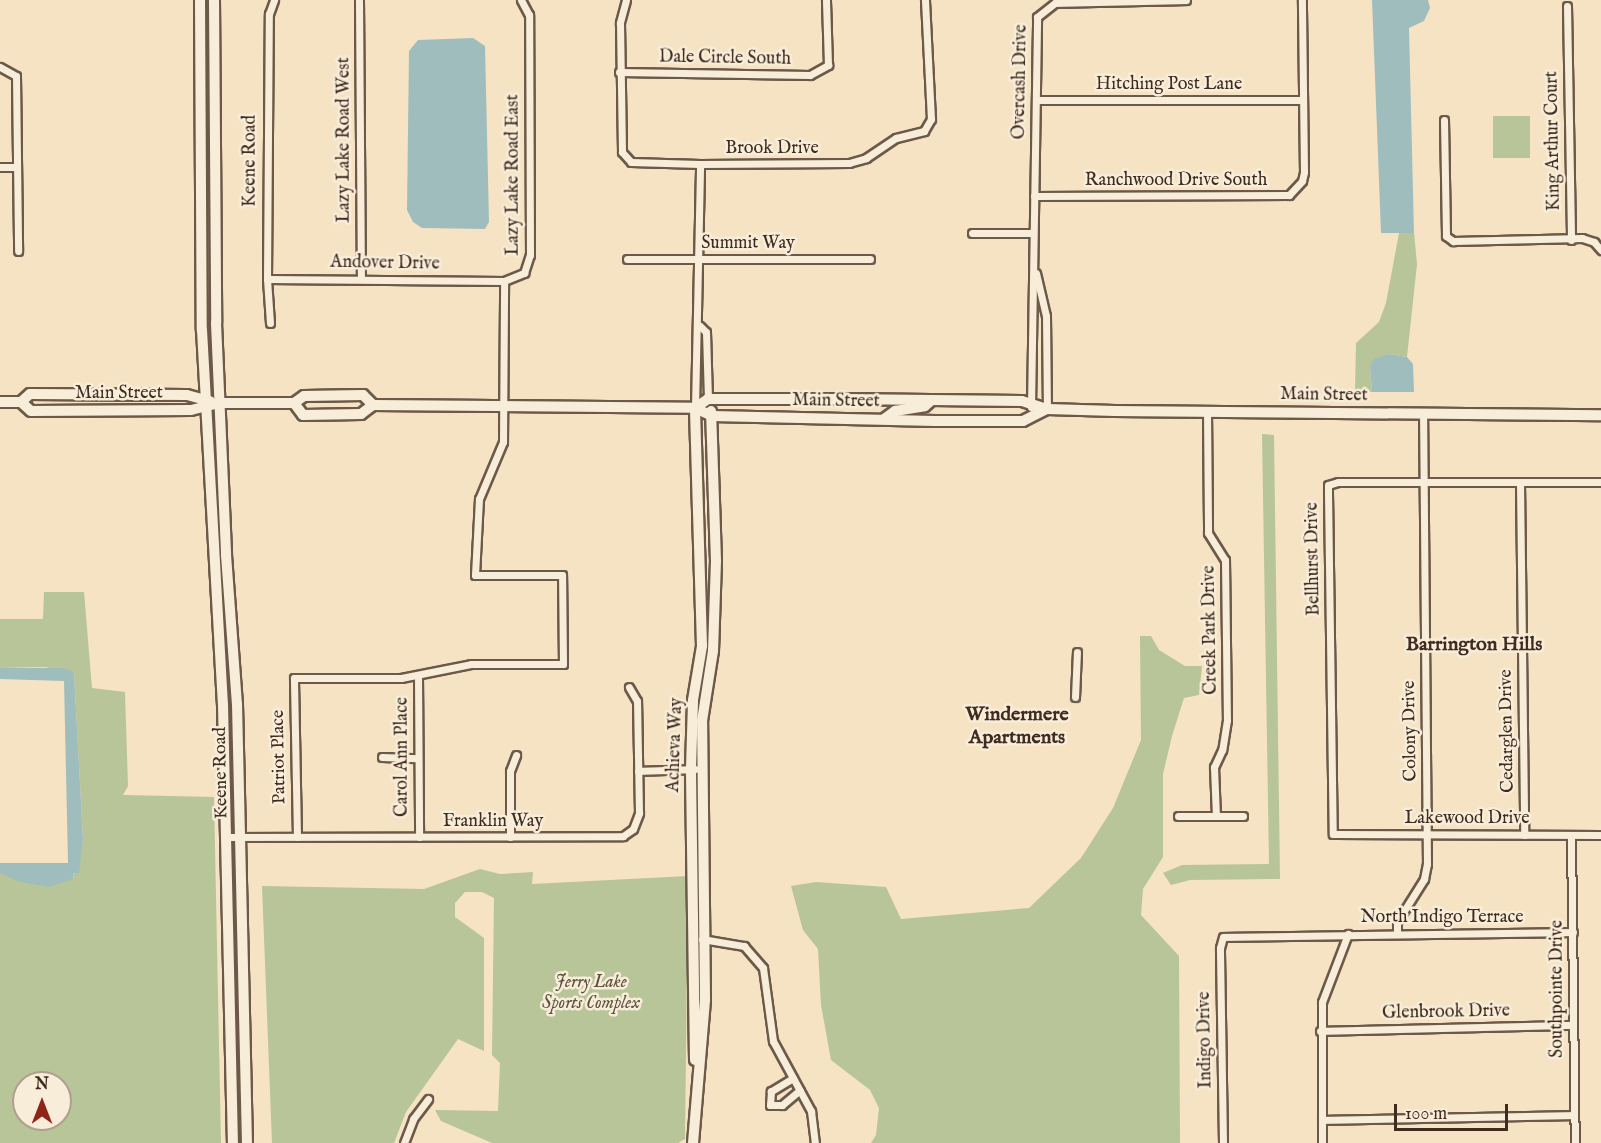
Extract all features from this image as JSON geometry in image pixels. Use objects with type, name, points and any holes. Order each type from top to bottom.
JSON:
[{"type":"main road","name":"Keene Road","points":[[200,0],[205,403],[227,837],[233,1143]]},
{"type":"main road","name":"Keene Road","points":[[214,0],[219,404],[237,704],[247,1143]]},
{"type":"main road","name":"Main Street","points":[[0,402],[21,402],[30,394],[187,395],[205,403],[219,404],[294,403],[304,396],[363,395],[373,405]]},
{"type":"main road","name":"Main Street","points":[[708,399],[932,400],[1031,404],[1047,410],[1601,415]]},
{"type":"main road","points":[[695,408],[708,399]]},
{"type":"main road","name":"Achieva Way","points":[[693,1143],[698,1085],[702,721],[713,651],[716,561],[712,416],[708,399]]},
{"type":"main road","points":[[884,419],[895,411],[925,406],[932,400]]},
{"type":"main road","name":"Main Street","points":[[21,402],[31,411],[190,410],[205,403]]},
{"type":"main road","name":"Main Street","points":[[294,403],[303,415],[361,414],[373,405],[504,406],[695,408],[712,416],[1023,421],[1047,410]]},
{"type":"main road","name":"Achieva Way","points":[[695,408],[702,646],[693,700],[691,769],[699,939]]},
{"type":"street","name":"Keene Road","points":[[270,323],[267,279],[269,14],[274,0]]},
{"type":"street","name":"Lazy Lake Road West","points":[[359,0],[361,279]]},
{"type":"street","points":[[619,72],[620,23],[626,0]]},
{"type":"street","name":"Dale Circle South","points":[[619,72],[810,75],[828,65],[826,0]]},
{"type":"street","name":"Brook Drive","points":[[619,72],[620,141],[622,152],[631,162],[849,163],[866,158],[896,138],[918,134],[928,127],[925,0]]},
{"type":"street","name":"Overcash Drive","points":[[1032,417],[1030,310],[1034,268],[1032,233],[1036,100],[1035,24],[1044,8],[1055,3],[1186,0]]},
{"type":"street","points":[[1302,0],[1303,100]]},
{"type":"street","name":"Lazy Lake Road East","points":[[418,676],[471,664],[563,664],[562,575],[475,575],[475,518],[479,499],[504,442],[504,280],[524,273],[530,255],[529,15],[522,1]]},
{"type":"street","name":"King Arthur Court","points":[[1567,6],[1570,240]]},
{"type":"street","points":[[0,67],[16,75],[18,251]]},
{"type":"street","name":"Hitching Post Lane","points":[[1036,100],[1303,100]]},
{"type":"street","name":"Ranchwood Drive South","points":[[1034,196],[1277,197],[1296,190],[1304,172],[1303,100]]},
{"type":"street","points":[[1444,120],[1446,236],[1452,241],[1570,240],[1594,242],[1601,250]]},
{"type":"street","points":[[695,408],[699,326],[700,164]]},
{"type":"street","points":[[0,167],[16,167]]},
{"type":"street","points":[[972,233],[1032,233]]},
{"type":"street","name":"Summit Way","points":[[627,259],[870,259]]},
{"type":"street","name":"Overcash Drive","points":[[1034,268],[1046,316],[1047,410]]},
{"type":"street","name":"Andover Drive","points":[[267,279],[504,280]]},
{"type":"street","points":[[699,326],[706,332],[708,399]]},
{"type":"street","name":"Creek Park Drive","points":[[1207,411],[1208,533],[1226,560],[1227,720],[1214,767],[1216,816]]},
{"type":"street","name":"Colony Drive","points":[[1396,933],[1401,915],[1424,879],[1427,834],[1423,413]]},
{"type":"street","name":"Bellhurst Drive","points":[[1333,834],[1328,485],[1601,482]]},
{"type":"street","name":"Cedarglen Drive","points":[[1520,483],[1524,834]]},
{"type":"street","points":[[1075,697],[1077,652]]},
{"type":"street","name":"Patriot Place","points":[[297,837],[294,678],[418,676]]},
{"type":"street","name":"Carol Ann Place","points":[[418,676],[419,837]]},
{"type":"street","name":"Franklin Way","points":[[227,837],[623,836],[638,819],[637,701],[629,687]]},
{"type":"street","points":[[510,837],[510,771],[516,755]]},
{"type":"street","points":[[382,758],[418,758]]},
{"type":"street","points":[[638,771],[703,767]]},
{"type":"street","points":[[1178,816],[1243,816]]},
{"type":"street","name":"Lakewood Drive","points":[[1333,834],[1601,835]]},
{"type":"street","name":"Southpointe Drive","points":[[1571,835],[1575,1143]]},
{"type":"street","name":"North Indigo Terrace","points":[[1223,937],[1396,933],[1573,933]]},
{"type":"street","points":[[1322,1143],[1320,1031],[1327,983],[1346,947],[1348,934]]},
{"type":"street","name":"Indigo Drive","points":[[1223,937],[1220,956],[1223,1143]]},
{"type":"street","points":[[699,939],[732,941],[754,954],[766,980],[773,1041],[800,1090],[814,1122],[815,1143]]},
{"type":"street","name":"Glenbrook Drive","points":[[1320,1031],[1573,1024]]},
{"type":"street","points":[[793,1078],[771,1091],[770,1105],[782,1105],[800,1090]]},
{"type":"street","points":[[404,1143],[413,1119],[428,1100]]},
{"type":"street","points":[[1322,1120],[1574,1115]]},
{"type":"green space","points":[[1493,116],[1530,116],[1530,158],[1493,158]]},
{"type":"green space","points":[[1414,232],[1417,264],[1407,357],[1390,354],[1370,367],[1372,392],[1355,392],[1356,343],[1379,322],[1386,303],[1399,233]]},
{"type":"green space","points":[[1262,434],[1274,435],[1280,879],[1190,880],[1171,885],[1163,873],[1182,865],[1269,864]]},
{"type":"green space","points":[[44,592],[84,592],[92,688],[125,692],[128,786],[123,795],[214,797],[221,1143],[0,1143],[0,873],[73,879],[83,839],[74,672],[44,667],[0,668],[0,619],[43,619]]},
{"type":"green space","points":[[1140,636],[1151,636],[1159,650],[1185,666],[1202,666],[1199,695],[1184,698],[1172,736],[1163,774],[1163,857],[1143,889],[1141,915],[1179,956],[1180,1143],[871,1143],[876,1135],[879,1108],[870,1090],[831,1060],[821,1005],[818,949],[803,930],[791,886],[816,882],[886,887],[901,919],[1029,908],[1081,858],[1113,808],[1141,740]]},
{"type":"green space","name":"Jerry Lake Sports Complex","points":[[480,869],[500,874],[533,872],[532,884],[688,876],[685,1139],[678,1143],[492,1143],[441,1121],[435,1110],[498,1111],[500,1063],[492,1055],[494,898],[482,892],[465,892],[455,903],[455,917],[484,938],[484,1051],[458,1039],[406,1112],[394,1143],[272,1143],[262,886],[424,889]]},
{"type":"water","points":[[1372,0],[1428,0],[1430,8],[1424,21],[1409,28],[1414,233],[1381,233]]},
{"type":"water","points":[[473,38],[485,46],[489,222],[485,229],[422,228],[413,222],[407,210],[409,51],[418,40]]},
{"type":"water","points":[[1390,354],[1407,357],[1413,364],[1414,392],[1372,392],[1370,367],[1374,359]]},
{"type":"water","points":[[0,668],[63,668],[74,672],[83,839],[79,873],[74,873],[73,879],[49,887],[20,882],[0,873],[0,863],[68,863],[64,681],[0,679]]},
{"type":"district","name":"Barrington Hills","points":[[1474,644]]},
{"type":"district","name":"Windermere Apartments","points":[[1017,726]]}]
